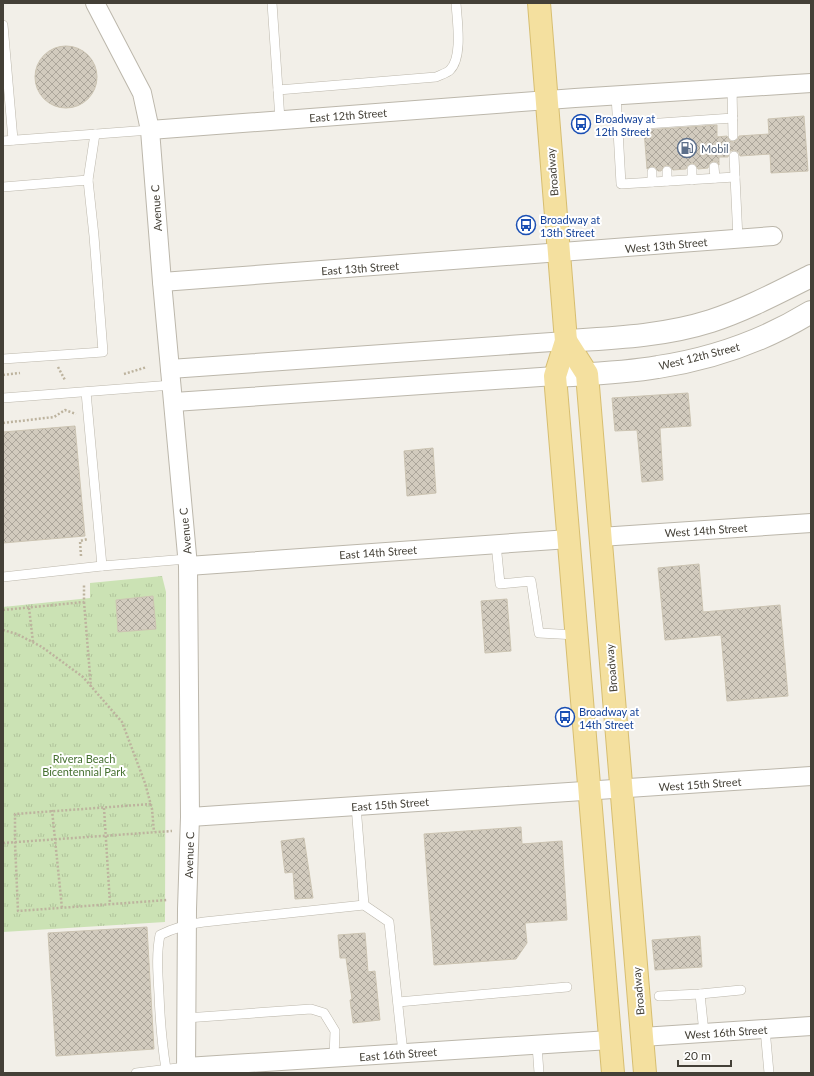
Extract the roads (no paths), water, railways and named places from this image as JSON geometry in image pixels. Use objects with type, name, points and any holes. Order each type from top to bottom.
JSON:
[{"type":"main road","name":"Broadway","points":[[539,3],[566,341],[555,376],[613,1073]]},
{"type":"main road","name":"Broadway","points":[[566,341],[587,374],[644,1073]]},
{"type":"street","name":"Avenue C","points":[[95,3],[142,93],[150,130],[172,385],[187,562],[190,817],[187,925],[186,1070]]},
{"type":"street","points":[[547,100],[811,83]]},
{"type":"street","name":"East 12th Street","points":[[150,130],[547,100]]},
{"type":"street","name":"West 13th Street","points":[[559,253],[773,236]]},
{"type":"street","name":"East 13th Street","points":[[162,282],[559,253]]},
{"type":"street","points":[[172,385],[566,341],[621,338],[653,334],[712,321],[740,310],[811,276]]},
{"type":"street","name":"West 12th Street","points":[[555,376],[658,367],[719,353],[756,340],[811,312]]},
{"type":"street","points":[[172,385],[555,376]]},
{"type":"street","name":"West 14th Street","points":[[600,537],[811,524]]},
{"type":"street","name":"East 14th Street","points":[[187,562],[568,539]]},
{"type":"street","name":"West 15th Street","points":[[589,791],[811,776]]},
{"type":"street","name":"East 15th Street","points":[[190,817],[589,791]]},
{"type":"street","name":"West 16th Street","points":[[642,1037],[811,1026]]},
{"type":"street","name":"East 16th Street","points":[[186,1070],[289,1064],[334,1058],[403,1053],[610,1040]]},
{"type":"lane","points":[[272,3],[280,120]]},
{"type":"lane","points":[[278,90],[436,77],[450,70],[457,57],[458,38],[456,3]]},
{"type":"lane","points":[[3,25],[13,140]]},
{"type":"lane","points":[[732,88],[733,136]]},
{"type":"lane","points":[[616,95],[620,184],[735,177]]},
{"type":"lane","points":[[617,126],[665,126],[711,122],[733,118]]},
{"type":"lane","points":[[3,141],[150,130]]},
{"type":"lane","points":[[3,359],[103,352],[88,180],[95,134]]},
{"type":"lane","points":[[734,156],[738,239]]},
{"type":"lane","points":[[714,167],[715,178]]},
{"type":"lane","points":[[692,169],[692,180]]},
{"type":"lane","points":[[667,171],[667,181]]},
{"type":"lane","points":[[652,172],[652,182]]},
{"type":"lane","points":[[3,188],[88,180]]},
{"type":"lane","points":[[3,398],[172,385]]},
{"type":"lane","points":[[86,392],[102,566]]},
{"type":"lane","points":[[496,544],[500,584],[531,581],[539,633],[576,634]]},
{"type":"lane","points":[[3,576],[102,566],[187,562]]},
{"type":"lane","points":[[356,806],[364,905]]},
{"type":"lane","points":[[166,1069],[162,1039],[158,949],[160,935],[187,925],[364,905],[389,922],[403,1053]]},
{"type":"lane","points":[[398,1002],[567,987]]},
{"type":"lane","points":[[658,996],[741,990]]},
{"type":"lane","points":[[700,994],[704,1033]]},
{"type":"lane","points":[[186,1018],[311,1009],[324,1012],[335,1031],[334,1058]]},
{"type":"lane","points":[[765,1029],[769,1073]]},
{"type":"lane","points":[[538,1045],[539,1073]]},
{"type":"lane","points":[[136,1073],[166,1069],[186,1070]]},
{"type":"place","name":"Broadway at 12th Street","points":[[581,124]]},
{"type":"place","name":"Mobil","points":[[687,148]]},
{"type":"place","name":"Broadway at 13th Street","points":[[526,225]]},
{"type":"place","name":"Broadway at 14th Street","points":[[565,717]]},
{"type":"park label","name":"Rivera Beach Bicentennial Park","points":[[84,764]]}]
